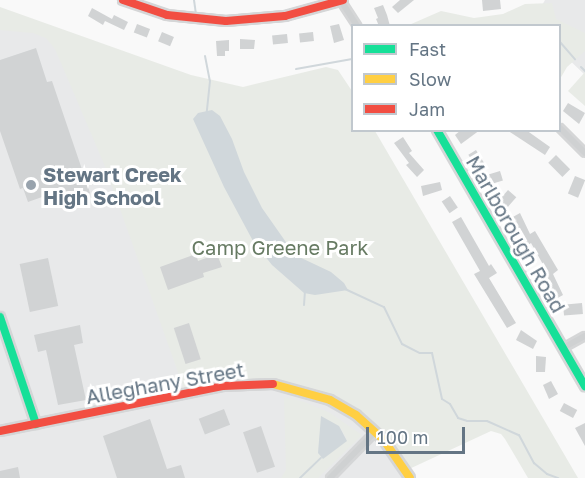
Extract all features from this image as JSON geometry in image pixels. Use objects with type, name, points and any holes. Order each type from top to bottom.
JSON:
[{"type":"street","points":[[123,0],[177,17],[226,21],[285,16],[342,1],[356,24]]},
{"type":"street","points":[[561,129],[585,153]]},
{"type":"street","name":"Marlborough Road","points":[[438,132],[585,386]]},
{"type":"street","points":[[0,317],[36,424]]},
{"type":"street","points":[[563,348],[585,336]]},
{"type":"street","name":"Alleghany Street","points":[[0,431],[223,386],[262,383],[300,388],[330,400],[356,415],[394,452],[410,478]]},
{"type":"street","points":[[330,478],[375,432]]},
{"type":"shaded area","points":[[545,0],[585,0],[585,75],[561,52],[561,24],[531,24]]},
{"type":"shaded area","points":[[0,15],[68,38],[185,392],[0,429]]},
{"type":"shaded area","points":[[212,110],[220,116],[232,139],[244,172],[262,208],[295,255],[331,272],[344,283],[348,290],[315,295],[304,293],[272,265],[253,241],[224,187],[193,119],[198,113]]},
{"type":"shaded area","points":[[263,384],[312,393],[370,427],[409,478],[0,478],[0,433],[222,388]]},
{"type":"shaded area","points":[[321,416],[339,426],[347,441],[323,459],[318,453]]},
{"type":"green space","points":[[552,3],[556,19],[585,33],[585,51],[567,67],[561,77],[561,24],[411,24],[441,11],[474,18],[503,14],[525,4]]},
{"type":"green space","name":"Camp Greene Park","points":[[0,7],[191,75],[243,87],[326,67],[338,70],[351,90],[351,132],[376,132],[578,478],[528,478],[505,439],[501,434],[491,431],[407,470],[357,415],[281,384],[185,392],[104,164],[55,49],[46,38],[33,33],[0,30]]},
{"type":"green space","points":[[585,72],[585,106],[568,91]]},
{"type":"green space","points":[[284,397],[305,402],[330,413],[362,435],[318,478],[281,478],[286,470]],"holes":[[[341,429],[346,438],[318,453],[322,433]]]},
{"type":"building","points":[[400,0],[414,0],[398,13],[392,7]]},
{"type":"building","points":[[482,0],[500,0],[501,9],[483,11]]},
{"type":"building","points":[[383,5],[389,24],[378,24],[374,8]]},
{"type":"building","points":[[92,8],[112,19],[114,15],[128,22],[124,30],[105,21],[103,25],[88,16]]},
{"type":"building","points":[[137,24],[150,29],[147,37],[134,32]]},
{"type":"building","points":[[339,24],[344,40],[334,43],[330,26]]},
{"type":"building","points":[[162,32],[174,37],[170,46],[158,41]]},
{"type":"building","points":[[313,32],[314,41],[300,42],[299,33]]},
{"type":"building","points":[[287,34],[288,43],[273,45],[272,36]]},
{"type":"building","points":[[240,39],[255,40],[254,49],[240,49]]},
{"type":"building","points":[[229,40],[229,51],[225,51],[225,56],[217,56],[216,41]]},
{"type":"building","points":[[36,48],[47,82],[52,81],[90,193],[46,208],[42,197],[28,202],[23,188],[20,189],[0,131],[0,60]]},
{"type":"building","points":[[568,103],[585,113],[579,124],[563,111]]},
{"type":"building","points":[[459,132],[477,132],[461,144],[455,135]]},
{"type":"building","points":[[510,132],[529,132],[550,147],[545,155]]},
{"type":"building","points":[[403,137],[412,151],[409,153],[424,170],[417,177],[406,165],[409,163],[394,143]]},
{"type":"building","points":[[476,150],[484,163],[476,167],[468,155]]},
{"type":"building","points":[[556,155],[570,169],[562,177],[548,163]]},
{"type":"building","points":[[500,171],[503,181],[485,186],[482,177]]},
{"type":"building","points":[[575,176],[585,180],[578,198],[568,194]]},
{"type":"building","points":[[440,182],[442,190],[423,196],[421,186]]},
{"type":"building","points":[[508,190],[516,197],[503,212],[495,205]]},
{"type":"building","points":[[450,196],[458,208],[450,213],[442,202]]},
{"type":"building","points":[[520,213],[530,234],[535,231],[558,270],[553,274],[563,295],[554,300],[548,286],[552,284],[542,270],[545,268],[531,243],[528,245],[520,230],[517,231],[511,218]]},
{"type":"building","points":[[461,217],[489,266],[491,264],[497,273],[489,278],[516,323],[507,328],[474,274],[480,271],[452,222]]},
{"type":"building","points":[[196,254],[198,261],[217,254],[222,267],[203,273],[204,277],[168,290],[160,267]]},
{"type":"building","points":[[48,258],[58,306],[30,312],[20,264]]},
{"type":"building","points":[[582,303],[583,314],[564,316],[563,305]]},
{"type":"building","points":[[189,323],[201,359],[186,364],[174,328]]},
{"type":"building","points":[[80,325],[83,343],[74,345],[86,400],[58,405],[46,350],[38,352],[34,335]]},
{"type":"building","points":[[521,330],[537,341],[533,349],[516,340]]},
{"type":"building","points":[[536,356],[546,357],[545,372],[536,372]]},
{"type":"building","points":[[551,381],[558,394],[549,399],[543,385]]},
{"type":"building","points":[[564,403],[577,410],[573,418],[560,411]]},
{"type":"building","points":[[224,409],[230,425],[205,435],[199,419]]},
{"type":"building","points":[[150,419],[167,469],[181,465],[185,478],[117,478],[103,436]]},
{"type":"building","points":[[585,423],[585,446],[575,428]]},
{"type":"building","points":[[261,426],[275,467],[257,473],[243,432]]},
{"type":"building","points":[[18,467],[20,478],[0,478],[0,471]]},
{"type":"waterway","points":[[194,0],[196,15]]},
{"type":"waterway","points":[[561,43],[575,59]]},
{"type":"waterway","points":[[205,56],[210,81],[207,112]]},
{"type":"waterway","points":[[296,69],[351,59]]},
{"type":"waterway","points":[[581,67],[585,71]]},
{"type":"waterway","points":[[345,289],[384,307],[402,344],[420,353],[432,353],[442,399],[450,404],[458,418],[467,421],[487,421],[519,435],[534,463],[547,474],[558,478]]},
{"type":"waterway","points":[[304,305],[305,292]]},
{"type":"waterway","points":[[300,478],[321,458]]},
{"type":"traffic: fast","points":[[438,132],[585,386]]},
{"type":"traffic: fast","points":[[0,317],[36,424]]},
{"type":"traffic: slow","points":[[273,384],[330,400],[356,415],[383,439],[410,478]]},
{"type":"traffic: jam","points":[[123,0],[167,15],[226,21],[285,16],[343,0]]},
{"type":"traffic: jam","points":[[0,431],[223,386],[273,384]]},
{"type":"place","name":"Stewart Creek High School","points":[[31,185]]}]
